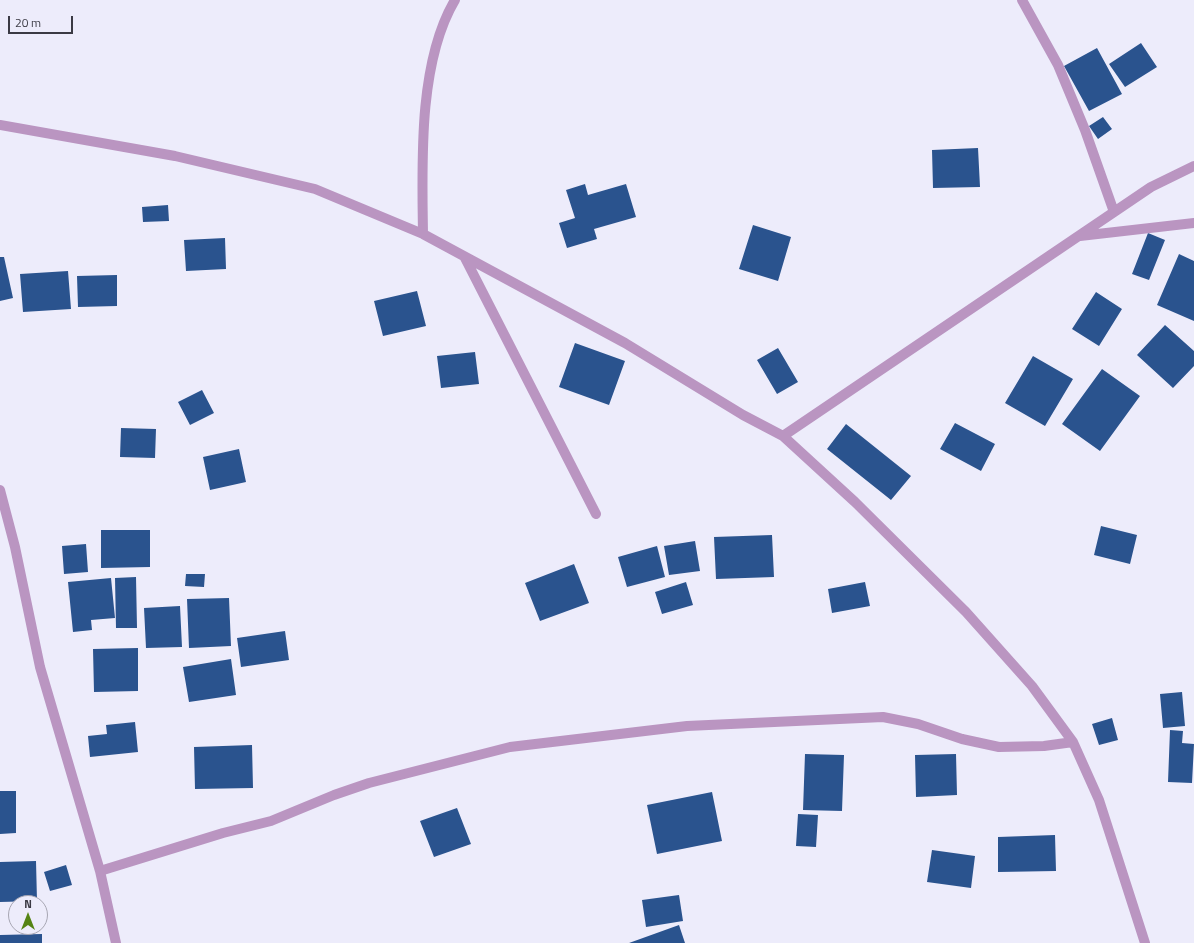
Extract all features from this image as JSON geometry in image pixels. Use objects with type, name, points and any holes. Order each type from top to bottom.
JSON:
[{"type":"street","points":[[423,234],[422,147],[432,58],[455,0]]},
{"type":"street","points":[[1022,0],[1058,65],[1085,130],[1114,212]]},
{"type":"street","points":[[0,125],[175,156],[315,189],[423,234],[625,343],[742,415],[783,436],[855,502],[966,612],[1032,686],[1073,742],[1099,800],[1145,943]]},
{"type":"street","points":[[783,436],[1151,187],[1194,166]]},
{"type":"street","points":[[1078,236],[1194,223]]},
{"type":"street","points":[[464,256],[596,514]]},
{"type":"street","points":[[0,490],[15,547],[40,667],[100,871],[116,943]]},
{"type":"street","points":[[100,871],[223,833],[271,821],[334,795],[369,783],[510,747],[687,726],[883,717],[918,724],[962,739],[999,747],[1044,746],[1073,742]]},
{"type":"building","points":[[1141,43],[1157,67],[1125,87],[1109,64]]},
{"type":"building","points":[[1097,48],[1122,94],[1089,111],[1064,66]]},
{"type":"building","points":[[1103,117],[1112,129],[1098,139],[1089,126]]},
{"type":"building","points":[[978,148],[980,187],[933,188],[932,150]]},
{"type":"building","points":[[585,184],[588,195],[626,184],[636,217],[594,229],[597,239],[567,248],[559,223],[575,218],[566,190]]},
{"type":"building","points":[[168,205],[169,221],[143,222],[142,207]]},
{"type":"building","points":[[753,225],[791,237],[778,281],[739,269]]},
{"type":"building","points":[[1148,233],[1165,240],[1149,280],[1132,274]]},
{"type":"building","points":[[225,238],[226,269],[186,271],[184,240]]},
{"type":"building","points":[[1179,254],[1194,261],[1194,321],[1157,305]]},
{"type":"building","points":[[0,257],[4,257],[13,298],[0,301]]},
{"type":"building","points":[[68,271],[71,309],[23,312],[20,274]]},
{"type":"building","points":[[117,275],[117,306],[78,307],[77,276]]},
{"type":"building","points":[[417,291],[426,326],[383,336],[374,301]]},
{"type":"building","points":[[1096,292],[1122,309],[1099,346],[1072,329]]},
{"type":"building","points":[[1165,325],[1194,351],[1194,366],[1173,388],[1137,355]]},
{"type":"building","points":[[575,343],[625,361],[609,405],[559,387]]},
{"type":"building","points":[[778,348],[798,382],[777,394],[757,360]]},
{"type":"building","points":[[475,352],[479,384],[441,388],[437,356]]},
{"type":"building","points":[[1033,356],[1073,379],[1045,426],[1005,403]]},
{"type":"building","points":[[1102,369],[1140,396],[1100,451],[1062,424]]},
{"type":"building","points":[[202,390],[214,413],[190,425],[178,402]]},
{"type":"building","points":[[955,423],[995,444],[981,471],[940,449]]},
{"type":"building","points":[[846,424],[911,476],[891,500],[827,449]]},
{"type":"building","points":[[121,428],[156,429],[155,458],[120,457]]},
{"type":"building","points":[[239,449],[246,482],[210,490],[203,457]]},
{"type":"building","points":[[1101,526],[1137,535],[1130,564],[1094,555]]},
{"type":"building","points":[[101,530],[150,530],[150,567],[101,568]]},
{"type":"building","points":[[772,535],[774,577],[716,579],[714,537]]},
{"type":"building","points":[[695,541],[700,571],[669,575],[664,546]]},
{"type":"building","points":[[86,544],[88,572],[64,574],[62,546]]},
{"type":"building","points":[[657,546],[665,577],[627,587],[618,557]]},
{"type":"building","points":[[574,564],[589,603],[540,621],[525,583]]},
{"type":"building","points":[[186,574],[205,574],[204,587],[185,586]]},
{"type":"building","points":[[136,577],[137,628],[116,628],[115,578]]},
{"type":"building","points":[[111,578],[115,618],[91,620],[92,630],[73,632],[68,582]]},
{"type":"building","points":[[686,582],[693,605],[662,614],[655,592]]},
{"type":"building","points":[[865,582],[870,606],[832,613],[828,589]]},
{"type":"building","points":[[229,598],[231,646],[189,648],[187,599]]},
{"type":"building","points":[[180,606],[182,647],[146,648],[144,608]]},
{"type":"building","points":[[285,631],[289,660],[241,667],[237,638]]},
{"type":"building","points":[[138,648],[138,691],[94,692],[93,649]]},
{"type":"building","points":[[231,659],[236,695],[189,702],[183,667]]},
{"type":"building","points":[[1182,692],[1185,726],[1163,728],[1160,694]]},
{"type":"building","points":[[1112,718],[1118,740],[1099,745],[1092,724]]},
{"type":"building","points":[[135,722],[138,752],[90,757],[88,736],[107,734],[106,725]]},
{"type":"building","points":[[1170,730],[1183,731],[1182,743],[1194,744],[1192,783],[1168,782]]},
{"type":"building","points":[[252,745],[253,788],[195,789],[194,747]]},
{"type":"building","points":[[805,754],[844,755],[842,811],[803,810]]},
{"type":"building","points":[[956,754],[957,795],[916,797],[915,755]]},
{"type":"building","points":[[0,791],[16,791],[16,833],[0,834]]},
{"type":"building","points":[[712,792],[722,841],[657,854],[647,805]]},
{"type":"building","points":[[457,808],[471,844],[434,857],[420,821]]},
{"type":"building","points":[[798,814],[818,815],[816,847],[796,846]]},
{"type":"building","points":[[1055,835],[1056,871],[998,872],[998,837]]},
{"type":"building","points":[[932,850],[975,856],[971,888],[927,882]]},
{"type":"building","points":[[36,861],[37,895],[8,895],[8,902],[0,902],[0,862]]},
{"type":"building","points":[[66,865],[72,885],[50,891],[44,872]]},
{"type":"building","points":[[679,895],[683,921],[646,927],[642,900]]},
{"type":"building","points":[[679,925],[685,943],[629,943]]},
{"type":"building","points":[[0,935],[42,935],[42,943],[0,943]]}]
